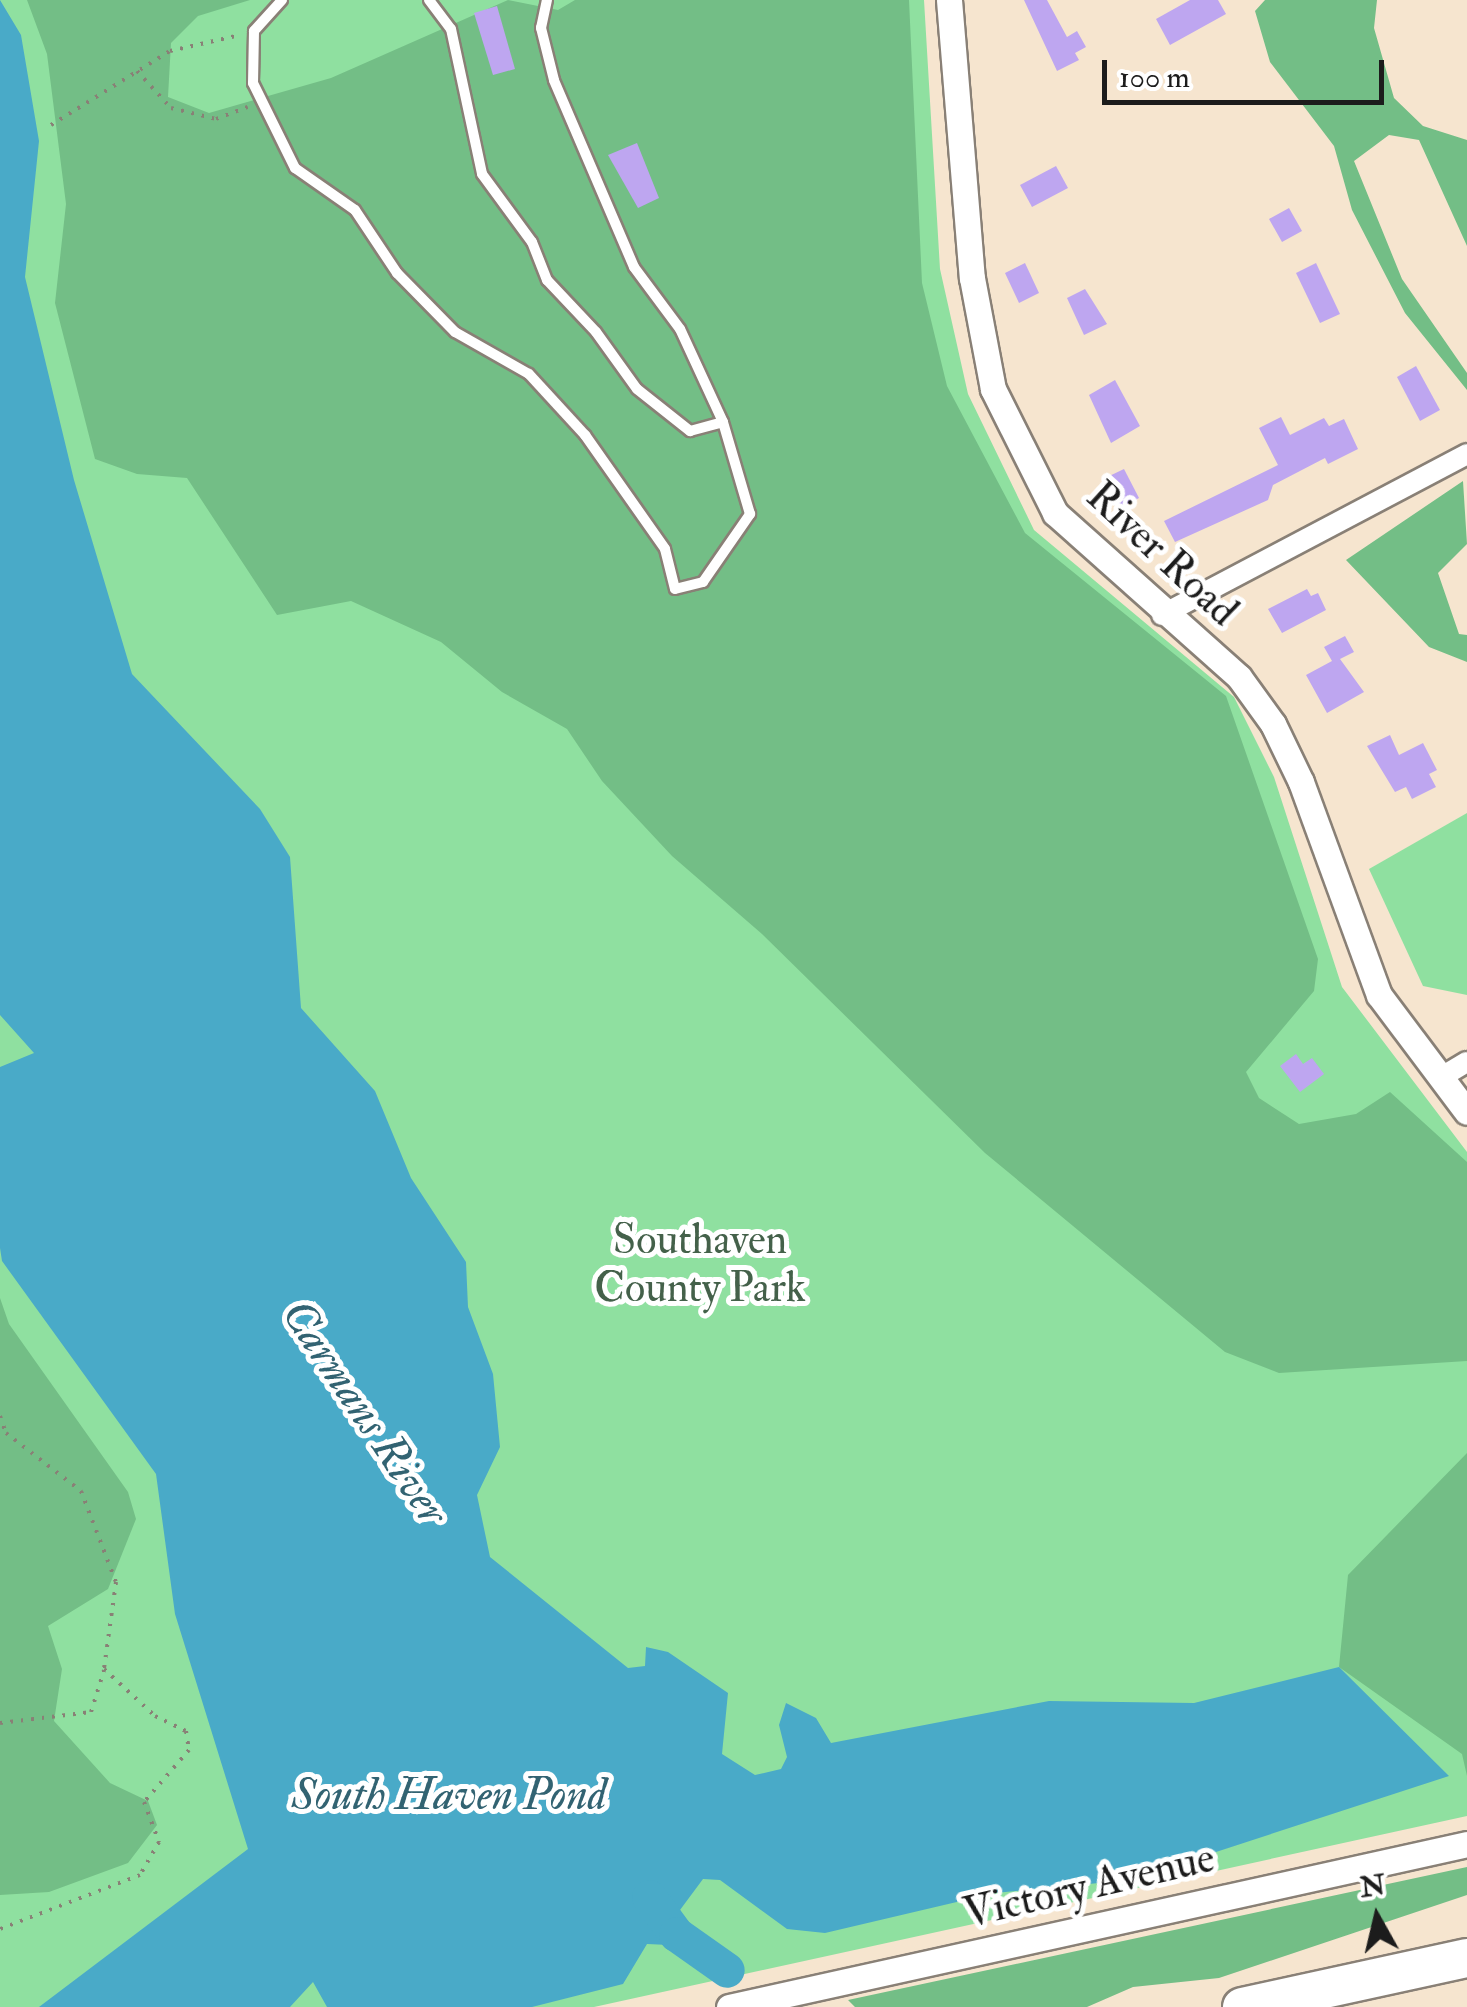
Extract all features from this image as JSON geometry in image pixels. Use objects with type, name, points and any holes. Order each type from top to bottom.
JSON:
[{"type":"highway","points":[[1242,2007],[1467,1958]]},
{"type":"street","name":"River Road","points":[[949,0],[972,278],[994,389],[1055,514],[1162,616],[1239,677],[1273,724],[1379,995],[1467,1112]]},
{"type":"street","points":[[1162,616],[1467,454]]},
{"type":"street","points":[[1440,1078],[1467,1062]]},
{"type":"street","name":"Victory Avenue","points":[[729,2007],[1467,1844]]},
{"type":"lane","points":[[282,0],[254,32],[253,84],[295,168],[355,210],[397,273],[455,332],[529,374],[585,435],[665,549],[675,589],[703,582],[750,514],[722,422],[680,330],[634,267],[554,80],[542,28],[547,0]]},
{"type":"lane","points":[[428,0],[452,29],[482,174],[532,242],[547,280],[596,332],[637,389],[690,432],[722,422]]},
{"type":"path","points":[[50,124],[170,51],[254,32]]},
{"type":"path","points":[[137,71],[171,108],[216,119],[262,102]]},
{"type":"path","points":[[0,1416],[6,1433],[81,1491],[116,1582],[104,1669],[90,1712],[0,1723]]},
{"type":"path","points":[[0,1928],[140,1875],[159,1842],[144,1802],[189,1750],[186,1731],[156,1716],[104,1669]]},
{"type":"green space","name":"Southaven County Park","points":[[0,0],[924,0],[940,269],[968,394],[1034,530],[1234,697],[1274,777],[1342,987],[1467,1152],[1467,1816],[594,2007],[0,2007]]},
{"type":"green space","points":[[27,0],[250,0],[198,16],[171,43],[168,97],[209,113],[331,78],[508,0],[558,10],[575,0],[909,0],[922,283],[947,386],[1025,533],[1226,696],[1318,959],[1314,991],[1246,1072],[1259,1098],[1299,1124],[1356,1114],[1390,1092],[1467,1162],[1467,1361],[1279,1373],[1225,1352],[985,1153],[762,934],[672,856],[602,781],[567,729],[502,692],[441,642],[351,601],[277,615],[187,478],[137,474],[95,459],[55,303],[66,204],[47,54]]},
{"type":"green space","points":[[1265,0],[1377,0],[1374,28],[1394,98],[1423,126],[1467,140],[1467,246],[1419,140],[1389,135],[1354,161],[1402,279],[1467,373],[1467,390],[1405,313],[1352,210],[1334,146],[1270,62],[1255,11]]},
{"type":"green space","points":[[1463,481],[1467,544],[1438,573],[1459,634],[1467,635],[1467,662],[1429,647],[1346,560]]},
{"type":"green space","points":[[1467,813],[1467,995],[1423,986],[1369,869]]},
{"type":"green space","points":[[0,1298],[9,1324],[128,1492],[136,1519],[108,1589],[48,1626],[62,1669],[54,1721],[110,1783],[148,1801],[157,1825],[128,1863],[49,1892],[0,1895]]},
{"type":"green space","points":[[1467,1453],[1467,1776],[1462,1754],[1339,1667],[1348,1575]]},
{"type":"green space","points":[[1467,1867],[1467,1895],[1219,1978],[1133,1987],[1087,2007],[855,2007],[848,2000]]},
{"type":"water","name":"South Haven Pond","points":[[0,0],[21,35],[39,141],[25,277],[74,480],[132,674],[260,809],[290,857],[301,1008],[375,1091],[411,1178],[466,1262],[468,1307],[493,1374],[500,1447],[477,1495],[490,1557],[628,1668],[645,1666],[646,1647],[668,1652],[728,1693],[722,1754],[755,1775],[781,1769],[787,1757],[779,1725],[786,1703],[816,1718],[831,1743],[1049,1701],[1194,1703],[1339,1667],[1449,1776],[1130,1880],[995,1893],[825,1933],[787,1929],[720,1880],[703,1879],[680,1910],[683,1922],[669,1945],[647,1944],[623,1984],[532,2007],[327,2007],[313,1982],[290,2007],[39,2007],[248,1849],[175,1614],[156,1474],[2,1261],[0,1248],[0,1067],[34,1053],[0,1015]]},
{"type":"building","points":[[1024,0],[1047,0],[1067,37],[1077,31],[1086,47],[1075,53],[1079,60],[1057,71]]},
{"type":"building","points":[[1190,0],[1218,0],[1226,14],[1170,45],[1156,19]]},
{"type":"building","points":[[497,6],[515,69],[493,75],[474,13]]},
{"type":"building","points":[[637,143],[659,198],[638,208],[608,155]]},
{"type":"building","points":[[1056,166],[1068,188],[1032,207],[1020,185]]},
{"type":"building","points":[[1289,208],[1302,231],[1282,242],[1269,219]]},
{"type":"building","points":[[1025,263],[1039,293],[1019,303],[1005,273]]},
{"type":"building","points":[[1316,263],[1340,314],[1320,323],[1296,273]]},
{"type":"building","points":[[1085,289],[1107,324],[1084,335],[1067,298]]},
{"type":"building","points":[[1416,366],[1440,410],[1420,421],[1397,377]]},
{"type":"building","points":[[1115,380],[1140,426],[1111,443],[1089,395]]},
{"type":"building","points":[[1281,417],[1290,435],[1324,418],[1329,426],[1344,419],[1358,449],[1328,464],[1325,458],[1273,485],[1268,500],[1175,542],[1164,521],[1278,465],[1259,428]]},
{"type":"building","points":[[1124,469],[1139,498],[1118,509],[1103,479]]},
{"type":"building","points":[[1307,589],[1311,596],[1318,593],[1326,610],[1282,633],[1268,609]]},
{"type":"building","points":[[1345,636],[1354,652],[1340,659],[1364,692],[1327,713],[1306,675],[1332,661],[1324,647]]},
{"type":"building","points":[[1390,735],[1399,755],[1423,743],[1437,770],[1429,774],[1436,787],[1412,799],[1406,787],[1395,792],[1367,746]]},
{"type":"building","points":[[1296,1054],[1303,1064],[1312,1058],[1324,1074],[1300,1092],[1280,1066]]},
{"type":"waterway","name":"Carmans River","points":[[649,1897],[676,1934],[727,1970]]}]
